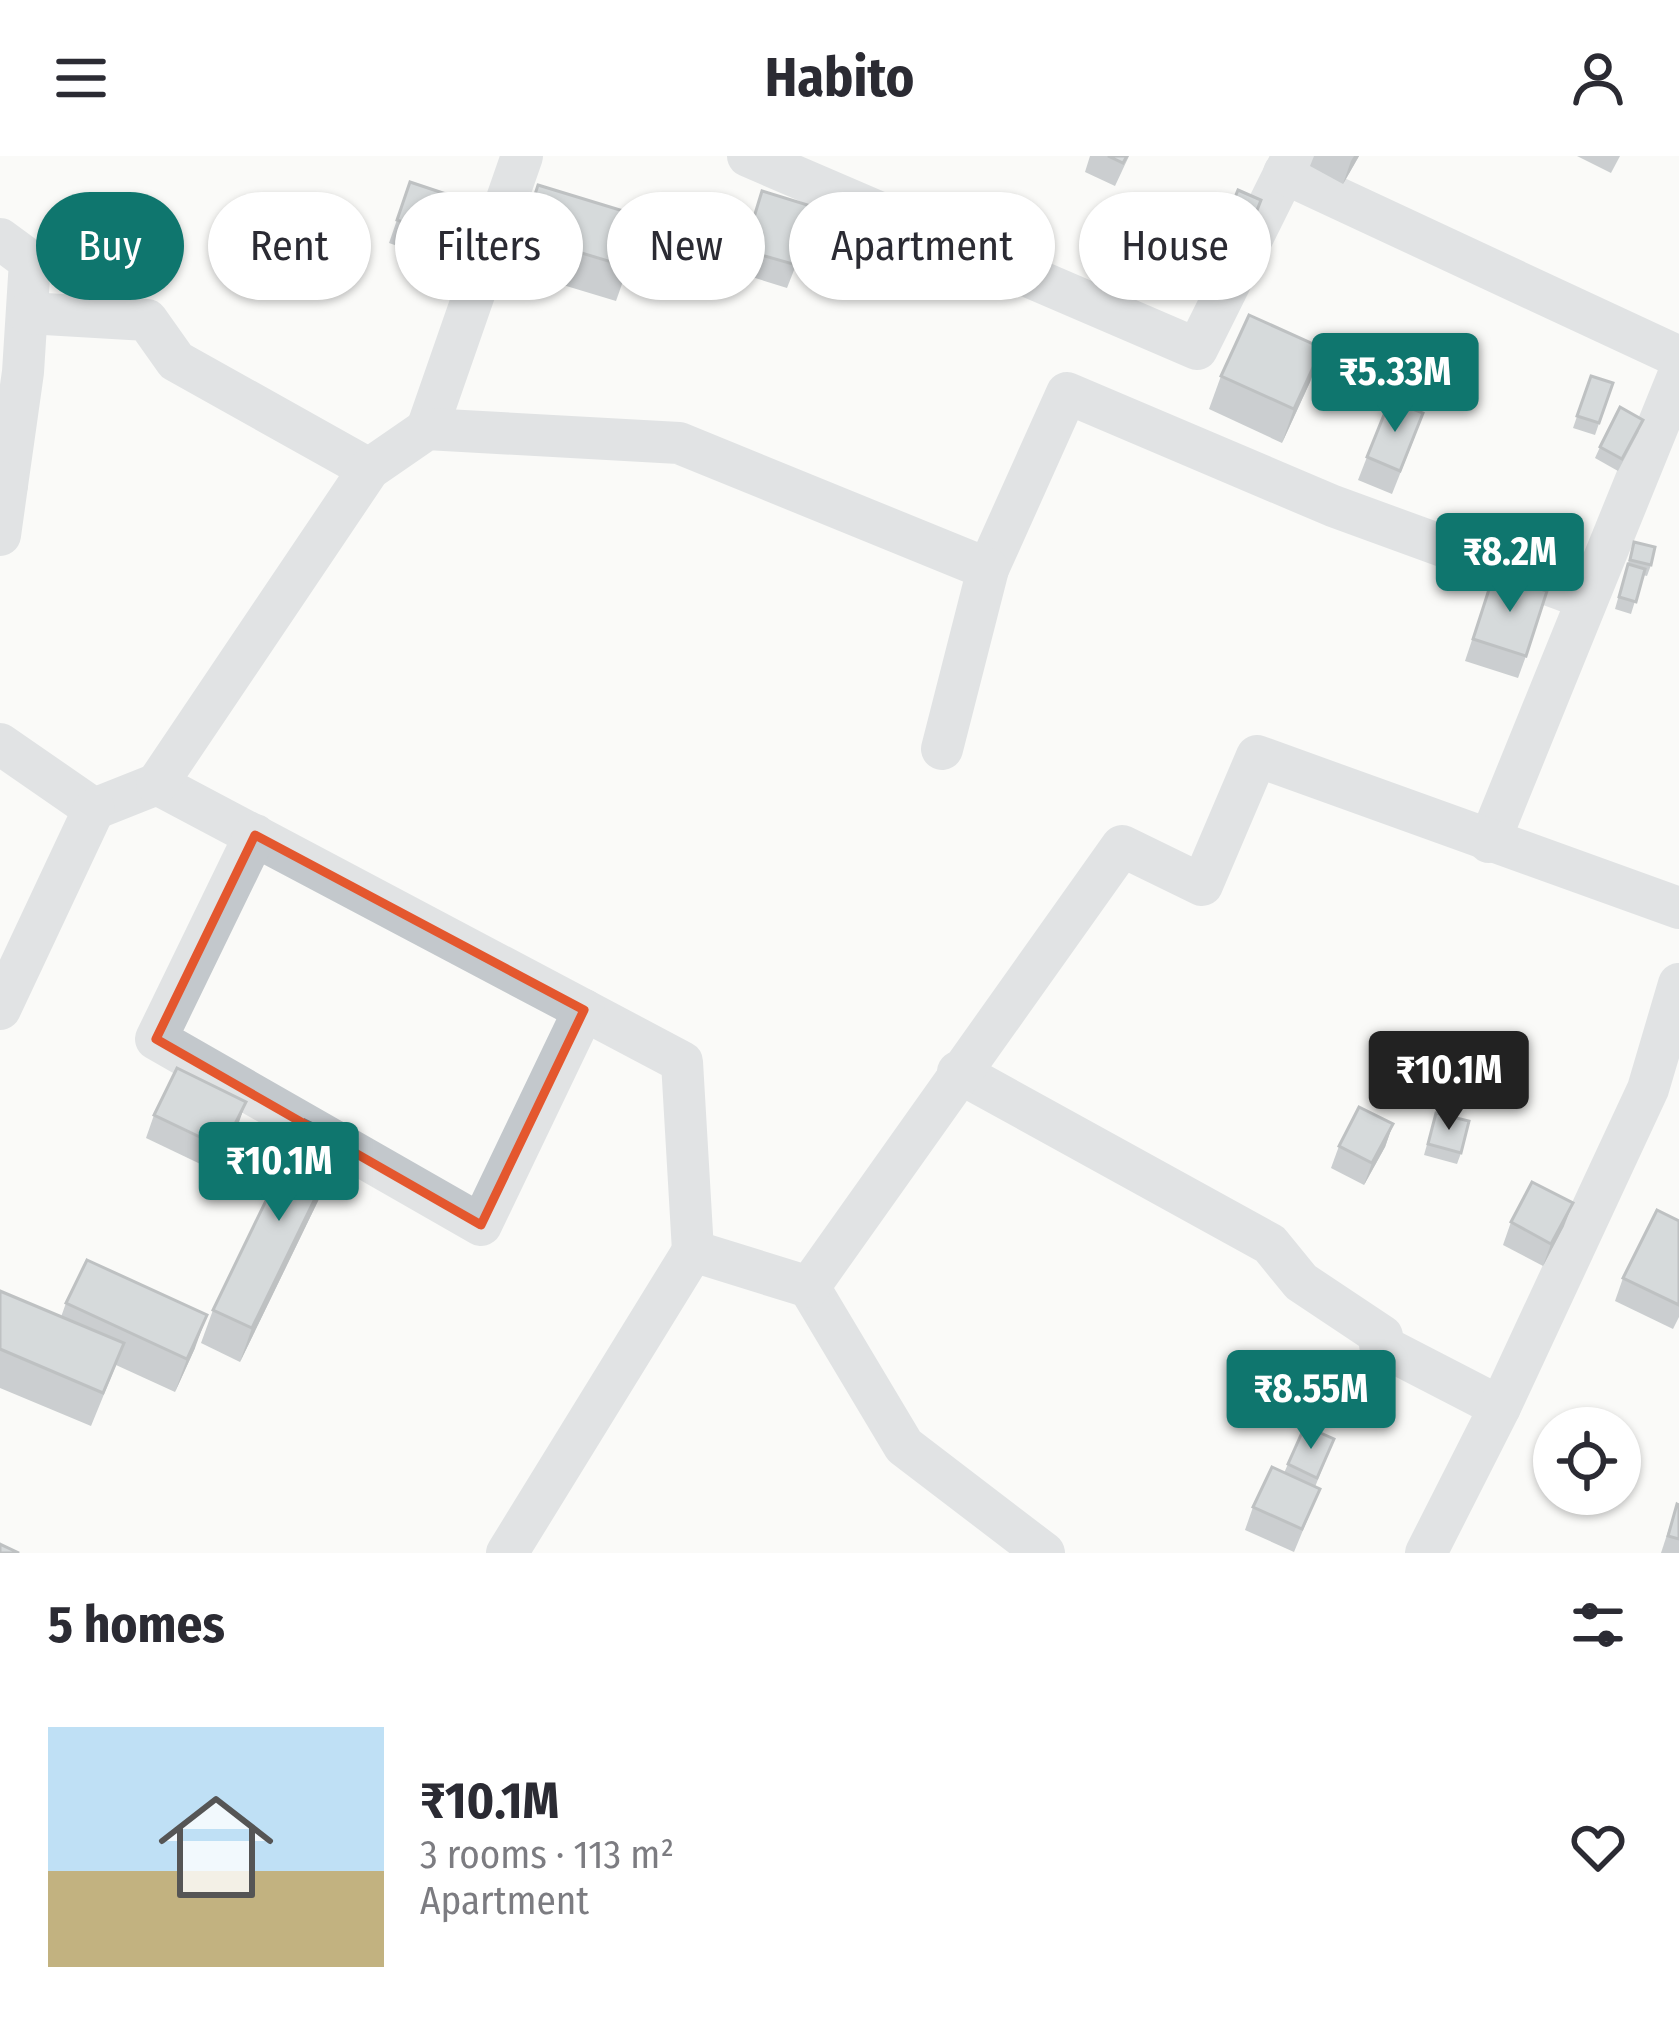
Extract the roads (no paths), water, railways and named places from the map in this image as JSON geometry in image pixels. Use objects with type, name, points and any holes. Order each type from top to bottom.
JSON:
[{"type":"street","points":[[0,1009],[94,809],[158,784],[369,469],[427,429],[522,156]]},
{"type":"street","points":[[748,156],[1197,349],[1289,165],[1679,357]]},
{"type":"street","points":[[0,239],[30,261],[28,314],[0,535]]},
{"type":"street","points":[[28,314],[147,320],[176,361],[369,469]]},
{"type":"street","points":[[1489,842],[1679,374]]},
{"type":"street","points":[[942,749],[988,569],[1067,392],[1333,506],[1585,598]]},
{"type":"street","points":[[427,429],[679,443],[988,569]]},
{"type":"street","points":[[0,744],[94,809]]},
{"type":"street","points":[[809,1288],[1122,846],[1202,885],[1257,756],[1679,908]]},
{"type":"street","points":[[158,784],[682,1062],[693,1251],[507,1553]]},
{"type":"street","points":[[255,836],[156,1039],[481,1225],[584,1010]]},
{"type":"street","points":[[1426,1553],[1663,1094],[1679,984]]},
{"type":"street","points":[[958,1072],[1270,1244],[1301,1282],[1382,1336],[1380,1345],[1501,1407]]},
{"type":"street","points":[[693,1251],[809,1288],[904,1445],[1045,1553]]}]
